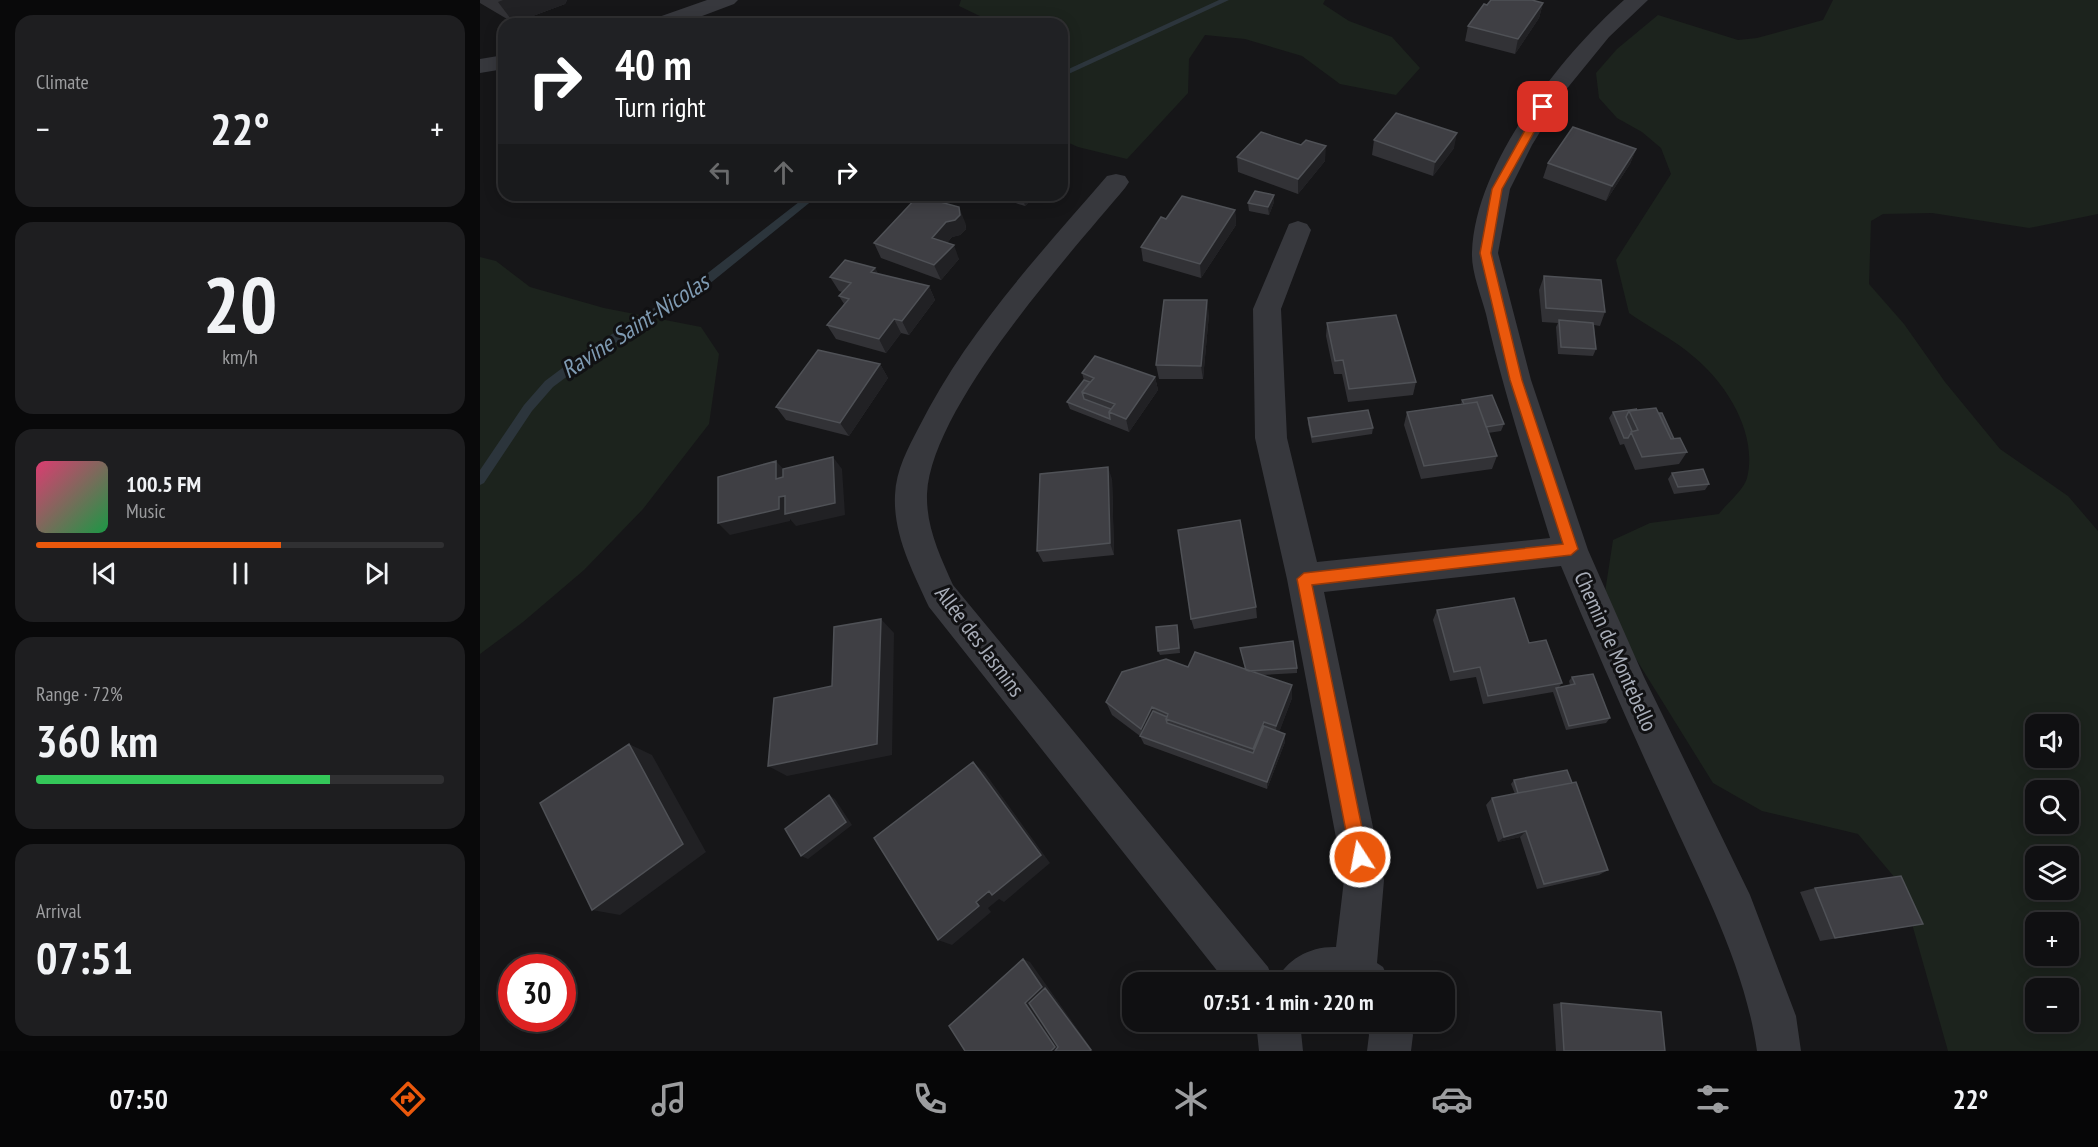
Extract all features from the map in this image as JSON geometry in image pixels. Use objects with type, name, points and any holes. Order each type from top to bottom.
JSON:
[{"type":"street","points":[[678,18],[727,0]]},
{"type":"street","name":"Chemin de Montebello","points":[[1637,0],[1601,32],[1555,88],[1520,145],[1497,189],[1485,253],[1516,380],[1571,549],[1631,689],[1735,910],[1774,1016],[1779,1051]]},
{"type":"street","points":[[480,66],[498,63]]},
{"type":"street","name":"Allée des Jasmins","points":[[1116,182],[997,322],[946,403],[916,465],[910,495],[915,537],[941,596],[1245,972]]},
{"type":"street","points":[[1298,230],[1267,309],[1271,438],[1304,579],[1364,880],[1361,972]]},
{"type":"street","points":[[1304,579],[1571,549]]},
{"type":"street","points":[[1314,972],[1335,967],[1347,972]]},
{"type":"street","points":[[1279,1032],[1281,1051]]},
{"type":"street","points":[[1389,1051],[1390,1032]]},
{"type":"shaded area","points":[[961,0],[1325,0],[1323,4],[1349,21],[1392,37],[1420,68],[1396,95],[1340,84],[1302,56],[1245,39],[1205,35],[1189,59],[1188,93],[1127,159],[1068,143],[1068,18],[984,18],[959,6]]},
{"type":"shaded area","points":[[1833,0],[2098,0],[2098,214],[2029,228],[1932,213],[1883,214],[1871,221],[1869,284],[1904,324],[1945,382],[2000,449],[2068,496],[2098,531],[2098,1051],[1948,1051],[1901,885],[1858,834],[1762,811],[1713,783],[1628,646],[1605,592],[1613,540],[1650,523],[1719,514],[1745,483],[1749,461],[1744,427],[1718,381],[1687,351],[1629,313],[1616,260],[1671,174],[1661,148],[1642,132],[1617,118],[1599,98],[1596,73],[1617,49],[1658,15],[1738,40],[1757,38],[1823,20]]},
{"type":"shaded area","points":[[480,257],[496,261],[530,287],[604,308],[701,327],[719,354],[709,424],[643,509],[584,570],[523,622],[480,654]]},
{"type":"building","points":[[1491,0],[1532,0],[1543,3],[1518,39],[1468,26],[1484,4],[1487,5]]},
{"type":"building","points":[[1396,113],[1457,133],[1435,162],[1374,140]]},
{"type":"building","points":[[1573,127],[1636,149],[1612,186],[1548,163]]},
{"type":"building","points":[[1261,132],[1301,145],[1306,140],[1326,146],[1298,179],[1237,157]]},
{"type":"building","points":[[1255,191],[1274,195],[1268,207],[1248,203]]},
{"type":"building","points":[[1182,196],[1235,210],[1200,264],[1141,247],[1161,217],[1166,219]]},
{"type":"building","points":[[913,201],[937,201],[959,207],[960,215],[955,220],[946,222],[932,238],[954,245],[934,265],[874,243]]},
{"type":"building","points":[[845,260],[875,268],[871,272],[929,286],[902,321],[894,319],[879,339],[827,325],[849,299],[839,296],[851,283],[830,277]]},
{"type":"building","points":[[1544,276],[1601,280],[1605,312],[1546,308]]},
{"type":"building","points":[[1164,300],[1207,300],[1201,366],[1156,365]]},
{"type":"building","points":[[1396,315],[1416,382],[1349,389],[1343,360],[1335,361],[1327,323]]},
{"type":"building","points":[[1559,320],[1593,323],[1596,349],[1561,347]]},
{"type":"building","points":[[818,350],[880,364],[840,423],[776,407]]},
{"type":"building","points":[[1095,356],[1155,377],[1126,419],[1109,412],[1115,404],[1082,392],[1094,378],[1082,373]]},
{"type":"building","points":[[1084,380],[1090,382],[1082,392],[1084,399],[1111,409],[1110,419],[1067,402]]},
{"type":"building","points":[[1492,395],[1504,424],[1486,427],[1477,402],[1464,404],[1462,400]]},
{"type":"building","points":[[1477,402],[1497,456],[1424,466],[1407,412]]},
{"type":"building","points":[[1656,408],[1671,439],[1680,438],[1687,452],[1642,457],[1631,432],[1638,430],[1629,411]]},
{"type":"building","points":[[1637,409],[1629,411],[1626,417],[1632,431],[1628,438],[1624,438],[1613,412]]},
{"type":"building","points":[[1368,410],[1373,428],[1312,437],[1308,418]]},
{"type":"building","points":[[1659,413],[1662,413],[1674,439],[1671,439]]},
{"type":"building","points":[[833,457],[835,503],[785,514],[785,496],[779,497],[779,509],[718,523],[718,477],[776,461],[776,479],[783,477],[783,469]]},
{"type":"building","points":[[1108,467],[1110,543],[1037,551],[1040,474]]},
{"type":"building","points":[[1703,469],[1709,484],[1678,487],[1672,473]]},
{"type":"building","points":[[1240,520],[1256,607],[1191,619],[1178,530]]},
{"type":"building","points":[[1514,598],[1529,643],[1546,640],[1562,683],[1488,696],[1480,667],[1454,672],[1437,610]]},
{"type":"building","points":[[881,619],[877,744],[768,766],[774,698],[832,686],[834,627]]},
{"type":"building","points":[[1177,625],[1179,648],[1158,651],[1156,627]]},
{"type":"building","points":[[1293,641],[1297,668],[1246,670],[1240,648]]},
{"type":"building","points":[[1195,652],[1292,685],[1276,726],[1264,722],[1253,749],[1166,719],[1168,714],[1152,707],[1141,729],[1106,702],[1122,672],[1166,659],[1188,667]]},
{"type":"building","points":[[1593,674],[1610,718],[1569,726],[1556,688],[1575,684],[1572,677]]},
{"type":"building","points":[[1153,711],[1167,717],[1167,723],[1253,753],[1264,726],[1285,734],[1267,782],[1140,736]]},
{"type":"building","points":[[629,744],[683,844],[592,910],[540,803]]},
{"type":"building","points":[[973,762],[1041,855],[992,895],[989,891],[976,902],[979,906],[938,940],[874,838]]},
{"type":"building","points":[[1567,770],[1572,783],[1518,793],[1514,780]]},
{"type":"building","points":[[1576,782],[1608,870],[1544,884],[1526,831],[1504,837],[1492,798]]},
{"type":"building","points":[[829,795],[846,822],[801,856],[785,829]]},
{"type":"building","points":[[1901,876],[1923,924],[1835,938],[1815,888]]},
{"type":"building","points":[[1023,959],[1042,987],[1025,1003],[1055,1047],[1051,1051],[965,1051],[949,1026]]},
{"type":"building","points":[[1045,988],[1090,1051],[1055,1051],[1058,1047],[1029,1003]]},
{"type":"building","points":[[1561,1003],[1661,1012],[1665,1051],[1564,1051]]},
{"type":"waterway","name":"Ravine Saint-Nicolas","points":[[1068,72],[1225,0]]},
{"type":"waterway","name":"Ravine Saint-Nicolas","points":[[480,480],[528,408],[549,384],[589,354],[704,282],[806,201]]},
{"type":"route","points":[[1360,857],[1304,579],[1571,549],[1516,380],[1485,253],[1497,189],[1543,107]]}]
